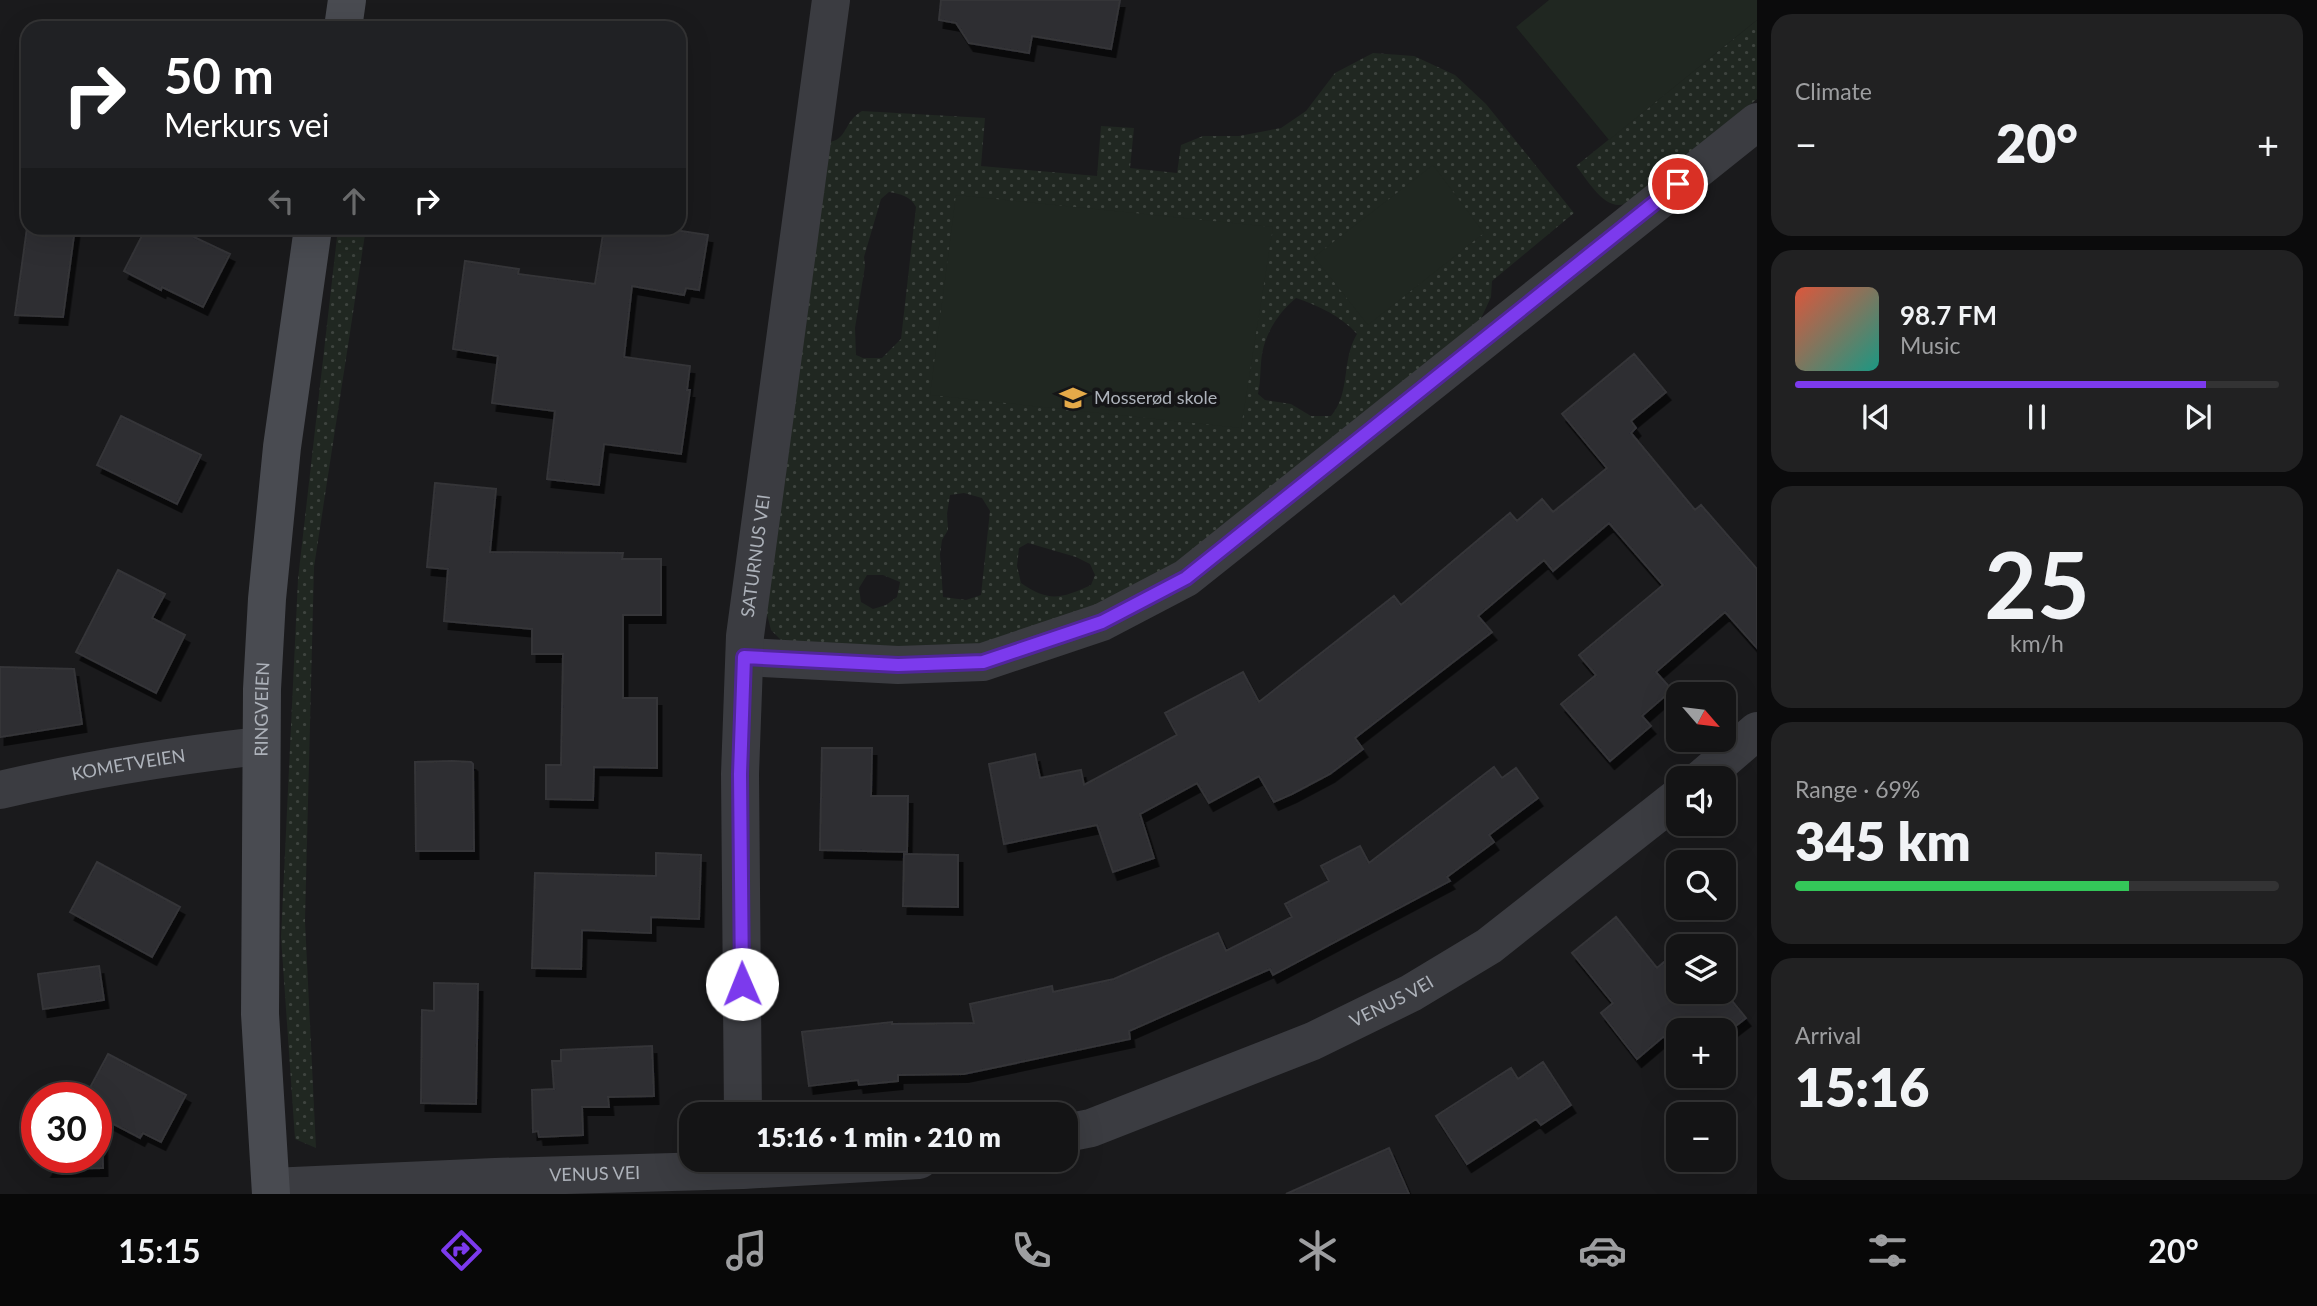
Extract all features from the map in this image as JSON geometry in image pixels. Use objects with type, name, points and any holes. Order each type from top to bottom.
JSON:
[{"type":"main road","points":[[343,21],[347,0]]},
{"type":"main road","name":"RINGVEIEN","points":[[271,1191],[260,1014],[260,746],[273,530],[312,235]]},
{"type":"street","name":"SATURNUS VEI","points":[[743,1102],[740,774],[745,636],[831,0]]},
{"type":"street","points":[[744,657],[898,665],[983,662],[1102,622],[1174,585],[1269,513],[1757,122]]},
{"type":"street","points":[[1716,766],[1757,731]]},
{"type":"street","name":"KOMETVEIEN","points":[[0,790],[70,774],[192,753],[260,746]]},
{"type":"street","name":"VENUS VEI","points":[[1078,1131],[1091,1128],[1313,1041],[1411,993],[1489,946],[1666,806]]},
{"type":"street","name":"VENUS VEI","points":[[271,1191],[679,1168]]},
{"type":"shaded area","points":[[1549,0],[1757,0],[1757,20],[1609,140],[1516,27]]},
{"type":"shaded area","points":[[1757,20],[1757,99],[1625,204],[1617,205],[1603,199],[1576,166]]},
{"type":"shaded area","name":"Mosserød skole","points":[[1373,53],[1414,56],[1455,75],[1486,104],[1574,213],[1492,281],[1491,297],[1478,325],[1176,567],[1095,610],[981,644],[898,648],[798,646],[781,640],[771,630],[766,611],[825,142],[838,139],[851,120],[862,111],[985,118],[981,166],[1097,176],[1101,126],[1134,128],[1130,168],[1177,173],[1181,145],[1203,136],[1239,136],[1281,128],[1306,111],[1335,73]],"holes":[[[889,192],[908,198],[916,207],[901,339],[882,358],[863,358],[856,355],[855,328],[865,266],[864,257],[881,199]],[[1296,298],[1321,308],[1344,322],[1357,334],[1349,355],[1341,397],[1331,416],[1311,416],[1291,404],[1265,400],[1258,394],[1262,354],[1267,338],[1274,323]],[[964,493],[982,498],[990,511],[981,595],[966,600],[943,597],[940,554],[942,540],[948,530],[950,495]],[[1028,543],[1076,557],[1090,564],[1095,575],[1091,585],[1080,590],[1063,596],[1047,596],[1021,583],[1017,566],[1019,548]],[[867,575],[883,575],[900,582],[897,597],[886,605],[873,609],[861,602],[859,588]]]},
{"type":"shaded area","points":[[1433,165],[1484,233],[1368,325],[1314,257]]},
{"type":"shaded area","points":[[956,195],[1273,227],[1241,428],[930,395]]},
{"type":"shaded area","points":[[337,235],[365,235],[314,567],[305,921],[316,1148],[295,1139],[281,937],[298,579]]},
{"type":"building","points":[[941,0],[1120,0],[1111,49],[1032,36],[1029,53],[969,43],[956,23],[939,20]]},
{"type":"building","points":[[686,232],[708,235],[699,290],[686,288],[684,295],[632,286],[624,357],[690,366],[687,390],[690,390],[681,454],[604,444],[599,485],[547,479],[555,411],[492,403],[498,356],[453,349],[465,261],[519,269],[518,274],[595,284],[603,235],[686,235]]},
{"type":"building","points":[[26,235],[74,235],[63,317],[15,315]]},
{"type":"building","points":[[142,235],[190,235],[230,254],[203,307],[124,271]]},
{"type":"building","points":[[1634,354],[1666,392],[1631,421],[1636,428],[1631,433],[1695,510],[1701,505],[1757,569],[1757,648],[1725,612],[1656,672],[1666,683],[1666,695],[1642,716],[1651,726],[1610,761],[1561,704],[1596,675],[1579,655],[1663,585],[1609,523],[1553,571],[1544,560],[1478,616],[1492,632],[1355,738],[1363,749],[1330,774],[1274,802],[1259,776],[1209,803],[1197,783],[1140,814],[1154,858],[1113,872],[1097,825],[1004,844],[989,764],[1035,754],[1040,778],[1081,770],[1084,785],[1177,735],[1165,713],[1243,672],[1259,702],[1394,596],[1401,605],[1510,513],[1517,521],[1542,499],[1553,512],[1607,468],[1562,414]]},
{"type":"building","points":[[121,416],[201,455],[177,504],[97,465]]},
{"type":"building","points":[[435,483],[496,489],[490,552],[623,553],[622,559],[661,559],[661,615],[623,615],[623,698],[657,698],[657,768],[594,767],[593,800],[546,799],[546,765],[561,765],[563,654],[532,654],[532,629],[444,621],[448,569],[427,567]]},
{"type":"building","points":[[118,570],[165,594],[152,618],[185,635],[156,693],[76,652]]},
{"type":"building","points":[[0,667],[74,669],[82,724],[0,737]]},
{"type":"building","points":[[822,748],[872,748],[871,796],[908,796],[907,852],[820,850]]},
{"type":"building","points":[[452,761],[473,764],[474,851],[416,851],[415,762]]},
{"type":"building","points":[[1494,767],[1502,778],[1516,768],[1538,798],[1489,835],[1494,842],[1447,877],[1450,881],[1273,975],[1270,969],[1129,1031],[1130,1039],[964,1074],[898,1075],[898,1081],[859,1085],[858,1080],[809,1086],[802,1032],[892,1022],[974,1023],[970,1004],[1052,986],[1053,992],[1114,979],[1218,933],[1226,951],[1292,917],[1285,904],[1329,881],[1321,866],[1360,846],[1369,863]]},
{"type":"building","points":[[656,853],[701,855],[699,919],[651,917],[651,933],[582,930],[581,969],[532,968],[535,873],[656,876]]},
{"type":"building","points":[[904,854],[958,855],[958,907],[903,906]]},
{"type":"building","points":[[97,862],[180,907],[152,957],[70,912]]},
{"type":"building","points":[[1616,917],[1657,968],[1666,960],[1666,1004],[1735,1004],[1746,1018],[1736,1026],[1736,1018],[1666,1018],[1666,1037],[1637,1059],[1601,1013],[1613,1003],[1572,953]]},
{"type":"building","points":[[99,966],[104,1000],[43,1009],[38,974]]},
{"type":"building","points":[[434,983],[478,984],[476,1104],[421,1103],[422,1010],[434,1011]]},
{"type":"building","points":[[652,1046],[654,1096],[608,1097],[609,1107],[582,1107],[583,1135],[539,1137],[538,1131],[533,1132],[532,1090],[554,1089],[552,1061],[561,1061],[561,1050]]},
{"type":"building","points":[[108,1054],[186,1095],[161,1142],[143,1133],[140,1138],[112,1123],[112,1082],[93,1082]]},
{"type":"building","points":[[1543,1062],[1571,1105],[1541,1125],[1536,1119],[1467,1164],[1436,1116],[1511,1068],[1518,1079]]},
{"type":"building","points":[[1389,1148],[1409,1194],[1286,1194]]},
{"type":"place","name":"Mosserød skole","points":[[1073,398]]},
{"type":"route","points":[[742,984],[740,774],[744,657],[898,665],[983,662],[1102,622],[1186,578],[1678,184]]}]
